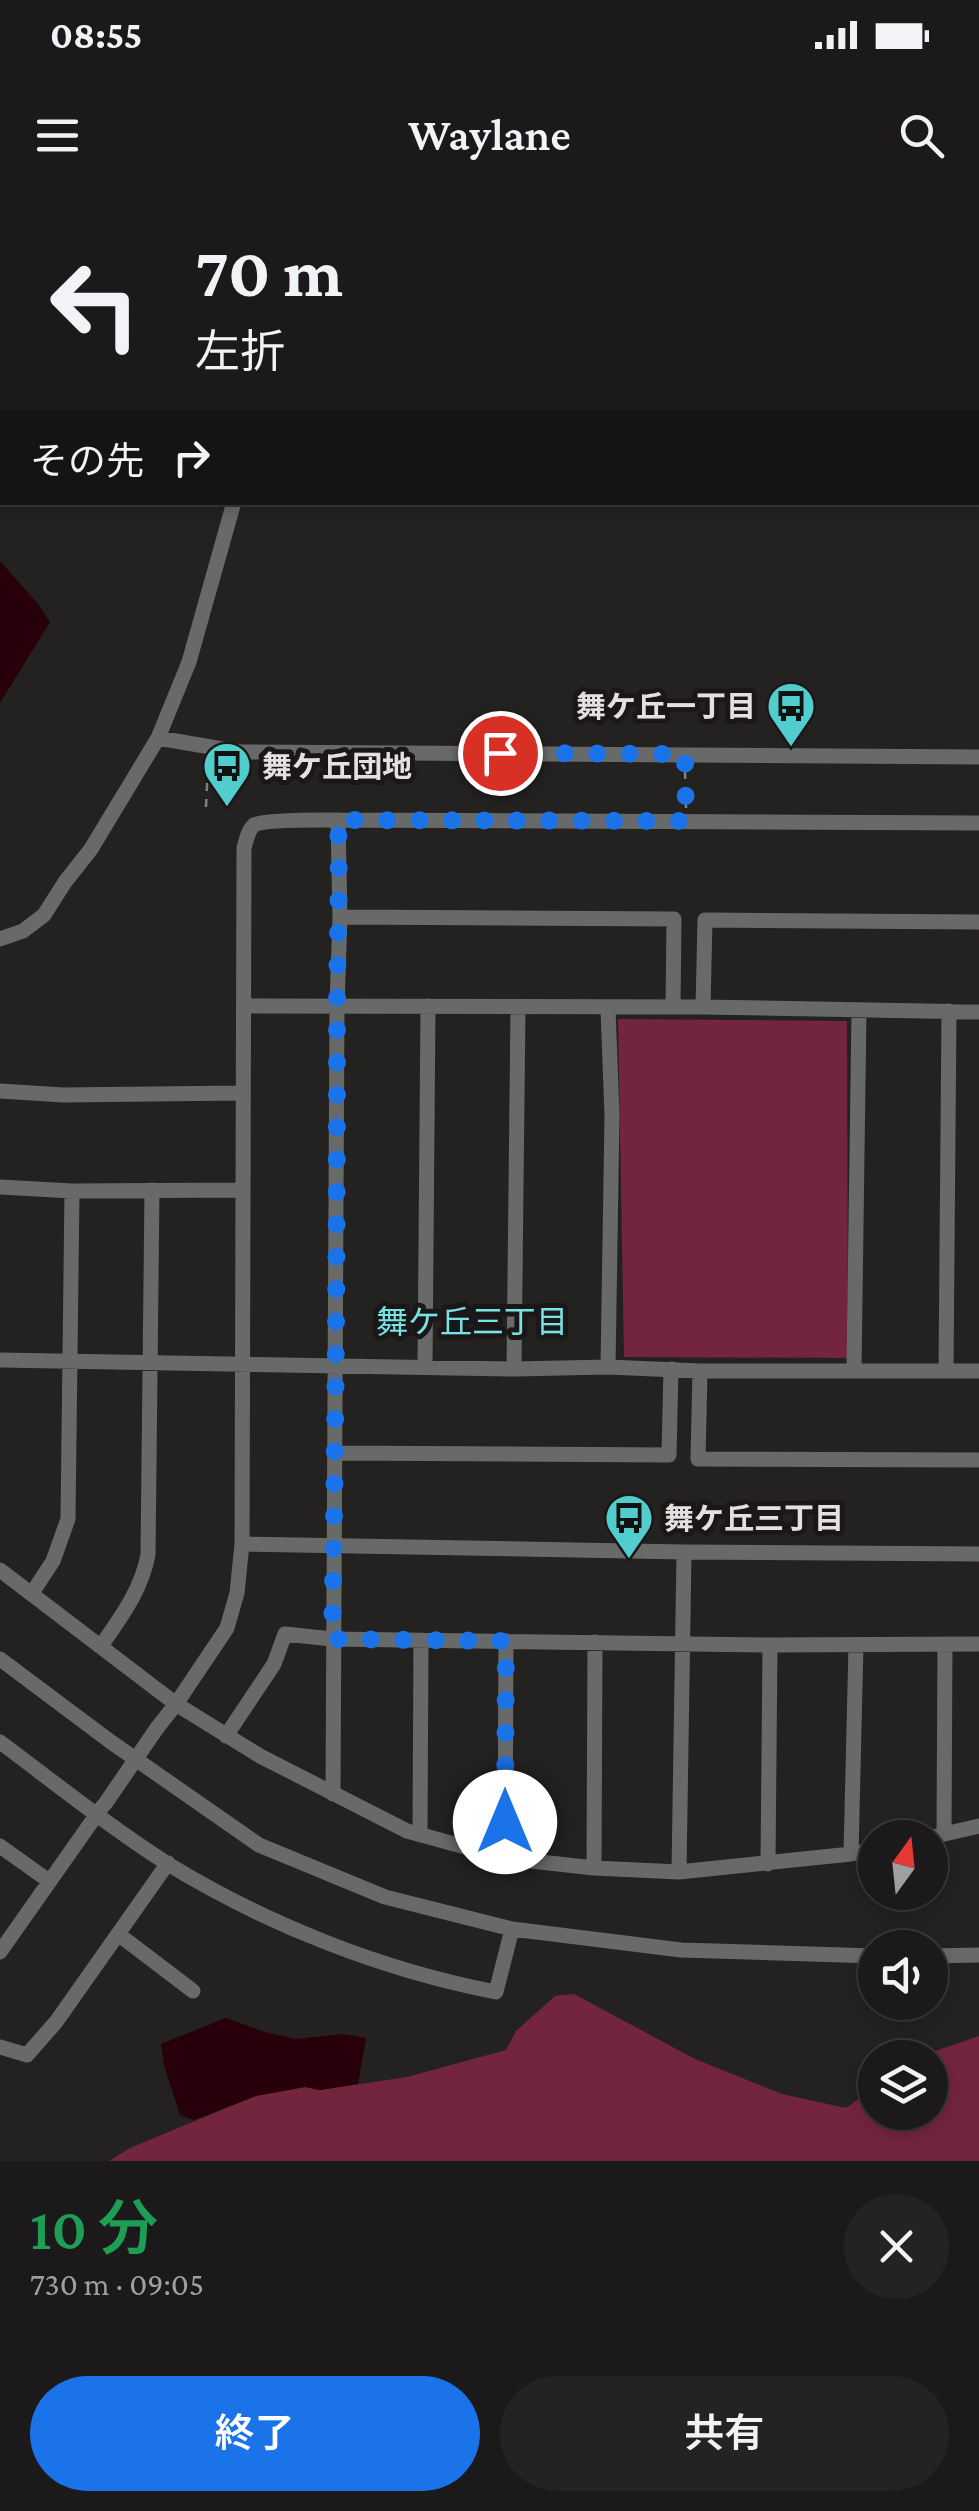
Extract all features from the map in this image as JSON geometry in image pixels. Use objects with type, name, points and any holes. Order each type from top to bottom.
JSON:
[{"type":"street","points":[[0,938],[23,931],[44,915],[90,850],[158,738],[188,662],[233,505]]},
{"type":"street","points":[[158,738],[240,752],[979,757]]},
{"type":"street","points":[[333,1794],[338,820]]},
{"type":"street","points":[[2,1946],[227,1628],[237,1593],[242,1544],[244,848],[254,825],[267,821],[338,820],[979,824]]},
{"type":"street","points":[[340,918],[674,920],[673,1008]]},
{"type":"street","points":[[703,1007],[705,920],[979,922]]},
{"type":"street","points":[[245,1006],[979,1012]]},
{"type":"street","points":[[425,1366],[428,1006]]},
{"type":"street","points":[[514,1369],[518,1008]]},
{"type":"street","points":[[608,1008],[612,1115],[608,1367]]},
{"type":"street","points":[[854,1370],[859,1010]]},
{"type":"street","points":[[946,1371],[949,1011]]},
{"type":"street","points":[[0,1090],[63,1095],[242,1093]]},
{"type":"street","points":[[0,1187],[72,1191],[242,1190]]},
{"type":"street","points":[[101,1646],[135,1597],[148,1555],[152,1190]]},
{"type":"street","points":[[32,1593],[53,1561],[68,1518],[72,1191]]},
{"type":"street","points":[[0,1360],[241,1366],[979,1371]]},
{"type":"street","points":[[335,1453],[669,1455],[671,1370]]},
{"type":"street","points":[[700,1370],[698,1459],[979,1460]]},
{"type":"street","points":[[242,1544],[979,1554]]},
{"type":"street","points":[[679,1872],[684,1552]]},
{"type":"street","points":[[0,1570],[176,1704],[226,1736],[333,1794],[420,1835],[505,1858],[679,1872],[858,1853]]},
{"type":"street","points":[[226,1736],[274,1664],[285,1634],[332,1639],[979,1644]]},
{"type":"street","points":[[420,1835],[421,1640]]},
{"type":"street","points":[[505,1858],[506,1641]]},
{"type":"street","points":[[594,1868],[595,1642]]},
{"type":"street","points":[[768,1864],[770,1644]]},
{"type":"street","points":[[937,1820],[945,1644]]},
{"type":"street","points":[[851,1854],[856,1645]]},
{"type":"street","points":[[0,1659],[259,1845],[385,1897],[512,1929],[681,1950],[858,1955]]},
{"type":"street","points":[[0,1742],[100,1809],[168,1864],[254,1912],[341,1948],[444,1982],[496,1992],[512,1929]]},
{"type":"street","points":[[948,1833],[979,1826]]},
{"type":"street","points":[[0,1846],[49,1882]]},
{"type":"street","points":[[0,2046],[27,2055],[56,2022],[168,1864]]},
{"type":"street","points":[[118,1934],[194,1992]]},
{"type":"street","points":[[948,1956],[979,1955]]},
{"type":"path","points":[[206,806],[210,747]]},
{"type":"path","points":[[685,754],[686,821]]},
{"type":"shaded area","points":[[0,561],[50,622],[0,703]]},
{"type":"shaded area","points":[[618,1019],[847,1021],[848,1358],[624,1357]]},
{"type":"shaded area","points":[[574,1994],[695,2059],[782,2094],[846,2108],[858,2099],[858,2130],[948,2130],[948,2047],[979,2036],[979,2161],[109,2161],[130,2148],[255,2096],[407,2077],[506,2050],[516,2031],[555,1996]]},
{"type":"shaded area","points":[[226,2018],[296,2039],[342,2034],[366,2038],[358,2084],[320,2090],[305,2087],[256,2096],[194,2120],[180,2115],[161,2044]]},
{"type":"place","name":"舞ケ丘一丁目","points":[[791,748]]},
{"type":"place","name":"舞ケ丘団地","points":[[227,808]]},
{"type":"place","name":"舞ケ丘三丁目","points":[[629,1560]]},
{"type":"district","name":"舞ケ丘三丁目","points":[[472,1322]]},
{"type":"route","points":[[500,753],[685,754],[686,821],[338,820],[332,1639],[506,1641],[505,1822]]}]
